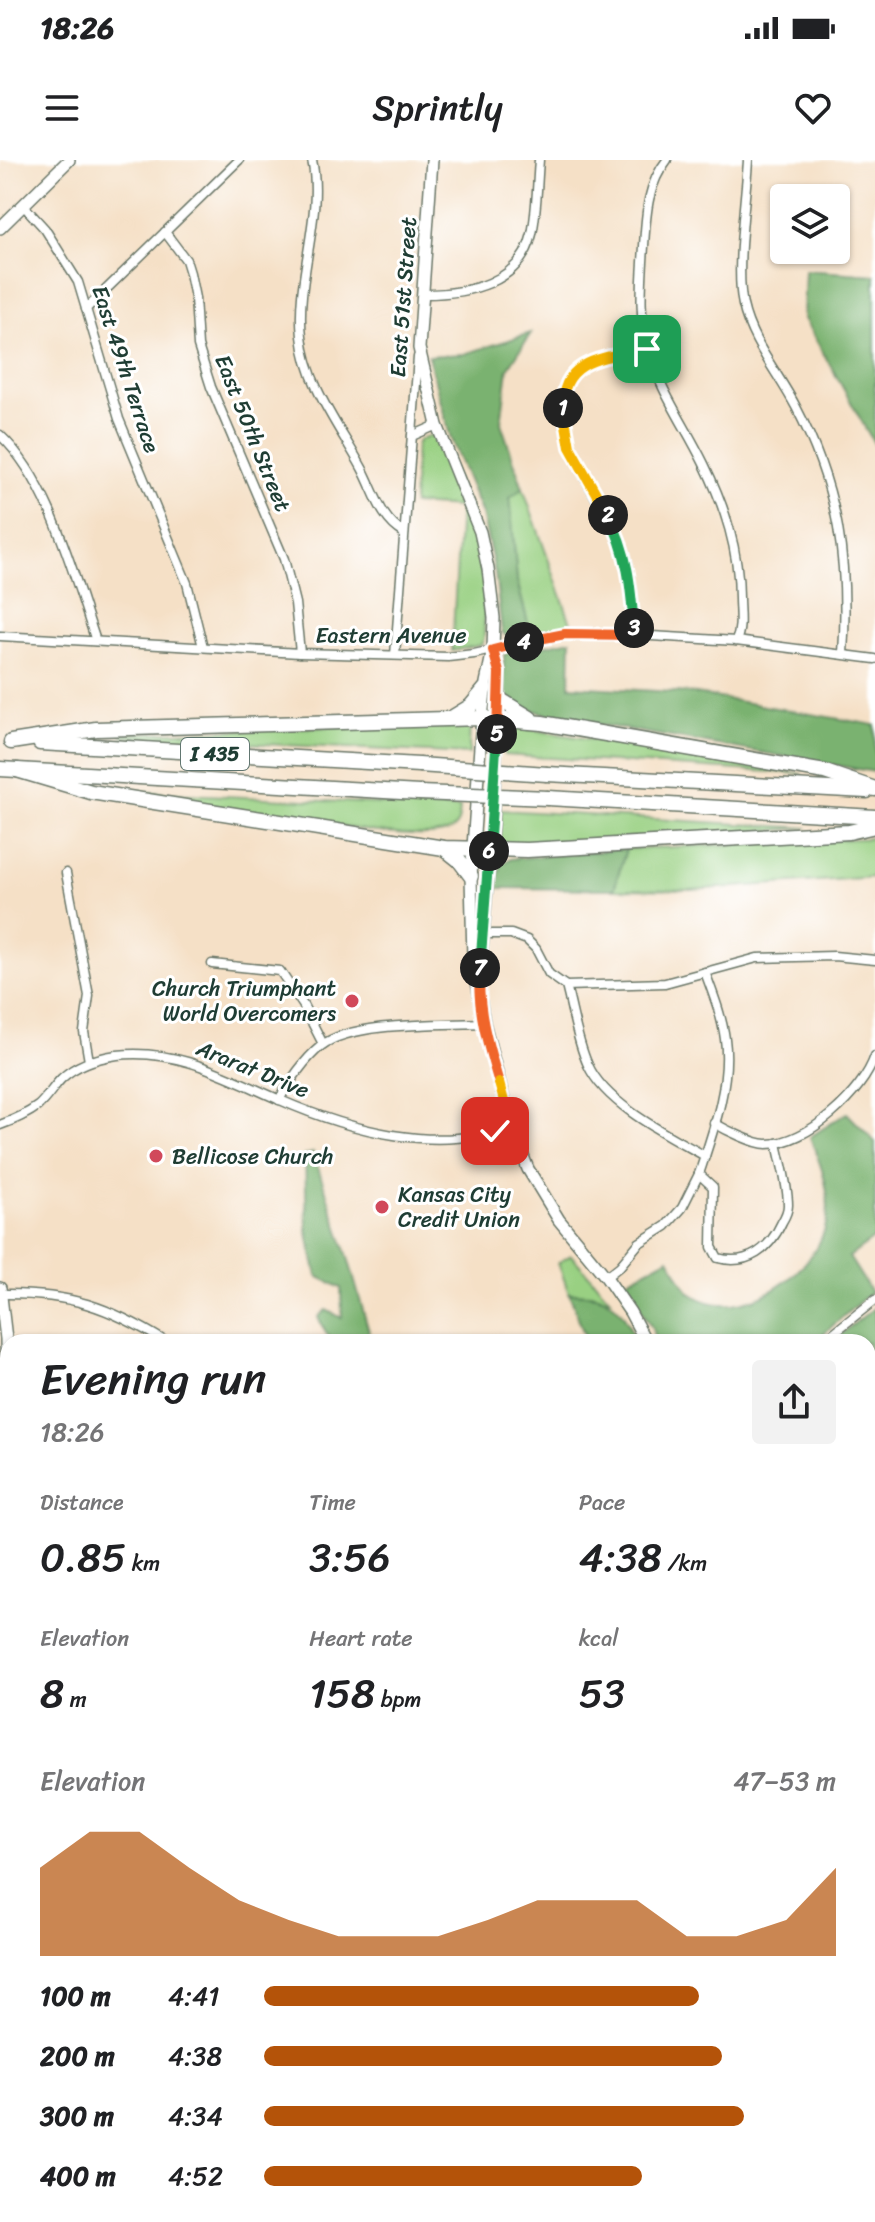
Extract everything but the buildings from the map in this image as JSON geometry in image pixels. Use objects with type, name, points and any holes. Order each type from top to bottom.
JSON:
[{"type":"highway","points":[[452,717],[471,706],[485,689]]},
{"type":"highway","points":[[499,699],[515,711],[542,723]]},
{"type":"highway","points":[[6,741],[96,729],[482,718],[542,723],[825,772],[875,790]]},
{"type":"highway","name":"I 435","points":[[6,741],[547,774],[875,790]]},
{"type":"highway","name":"I 435","points":[[0,769],[875,817]]},
{"type":"highway","points":[[17,770],[91,792],[444,848],[527,850],[849,832],[875,826]]},
{"type":"highway","points":[[444,848],[459,860],[471,876]]},
{"type":"main road","points":[[0,228],[69,160]]},
{"type":"main road","name":"East 51st Street","points":[[419,348],[432,160]]},
{"type":"main road","points":[[419,348],[437,425],[482,542],[494,618],[493,650],[482,718],[471,876],[473,958],[484,1023],[510,1123],[528,1169],[579,1246],[606,1277],[642,1334]]},
{"type":"main road","points":[[479,983],[499,699],[499,672],[493,650]]},
{"type":"main road","points":[[0,1288],[5,1334]]},
{"type":"street","points":[[86,309],[239,160]]},
{"type":"street","points":[[312,160],[315,188],[301,314],[307,362],[317,388],[386,518],[404,533]]},
{"type":"street","points":[[424,294],[451,294],[482,287],[504,276],[520,260],[533,233],[539,160]]},
{"type":"street","points":[[667,160],[651,184],[645,231],[642,322],[647,349],[663,390],[704,463],[729,521],[739,588],[736,641]]},
{"type":"street","points":[[748,160],[740,279],[742,302],[753,334],[804,421],[830,488],[844,561],[846,610],[843,654]]},
{"type":"street","name":"East 49th Terrace","points":[[23,205],[45,229],[78,282],[119,419],[187,583],[203,647]]},
{"type":"street","name":"East 50th Street","points":[[165,232],[186,260],[195,298],[198,346],[211,387],[284,559],[295,603],[300,653]]},
{"type":"street","name":"East 51st Street","points":[[395,655],[419,348]]},
{"type":"street","points":[[634,635],[630,576],[625,555],[611,522],[570,447],[564,424],[563,400],[569,379],[584,364],[647,349]]},
{"type":"street","points":[[412,436],[437,425]]},
{"type":"street","points":[[0,435],[36,481],[96,641]]},
{"type":"street","name":"Eastern Avenue","points":[[0,636],[300,653],[448,657],[565,634],[634,635],[736,641],[875,659]]},
{"type":"street","points":[[66,873],[89,996],[84,1032],[89,1061]]},
{"type":"street","points":[[482,934],[511,934],[527,940],[536,949],[549,974],[566,986],[665,983],[757,958],[834,956],[875,960]]},
{"type":"street","points":[[212,964],[280,971],[303,1005],[323,1044]]},
{"type":"street","points":[[606,1277],[639,1243],[666,1226],[682,1208],[705,1156],[723,1087],[726,1053],[721,1019],[705,972]]},
{"type":"street","points":[[566,986],[588,1067],[597,1081],[648,1123],[705,1156]]},
{"type":"street","points":[[279,1100],[298,1070],[323,1044],[363,1030],[386,1027],[484,1023]]},
{"type":"street","name":"Ararat Drive","points":[[0,1125],[20,1118],[40,1104],[62,1079],[89,1061],[119,1055],[162,1056],[193,1062],[279,1100],[350,1125],[430,1138],[474,1136],[495,1131],[510,1123]]},
{"type":"street","points":[[714,1123],[752,1141],[777,1143],[820,1122],[843,1104],[866,1077],[875,1056]]},
{"type":"street","points":[[699,1174],[713,1187],[712,1247],[718,1258],[730,1261],[752,1257],[772,1241],[789,1208],[777,1143]]},
{"type":"street","points":[[1,1294],[37,1294],[81,1302],[135,1323],[153,1334]]},
{"type":"street","points":[[832,1334],[875,1300]]},
{"type":"green space","points":[[805,270],[875,275],[875,445],[803,317]]},
{"type":"green space","points":[[531,333],[508,369],[501,423],[523,488],[510,498],[517,581],[530,631],[509,638],[502,632],[495,572],[482,514],[451,439],[428,356],[464,354]]},
{"type":"green space","points":[[436,436],[471,516],[483,569],[484,639],[481,645],[452,651],[460,507],[413,504],[416,445],[419,440]]},
{"type":"green space","points":[[523,488],[572,626],[530,631],[517,581],[510,497]]},
{"type":"green space","points":[[571,640],[570,686],[690,693],[875,725],[875,772],[567,719],[534,710],[510,699],[504,685],[504,654]]},
{"type":"green space","points":[[470,722],[469,754],[122,737],[122,734]]},
{"type":"green space","points":[[507,724],[540,731],[803,774],[504,755]]},
{"type":"green space","points":[[129,791],[460,808],[458,823],[447,832],[405,835],[128,795]]},
{"type":"green space","points":[[501,810],[808,828],[499,846]]},
{"type":"green space","points":[[875,838],[875,877],[691,890],[614,889],[626,849]]},
{"type":"green space","points":[[626,849],[614,889],[493,888],[502,864],[509,859]]},
{"type":"green space","points":[[847,1113],[875,1142],[875,1238],[849,1257],[871,1292],[823,1334],[654,1334],[624,1282],[669,1258],[692,1294],[712,1303],[733,1304],[775,1289],[794,1275],[809,1258],[821,1239],[828,1208],[824,1177],[810,1137]]},
{"type":"green space","points":[[313,1153],[370,1334],[327,1334],[318,1317],[326,1310],[342,1318],[341,1288],[317,1276],[307,1229],[305,1155]]},
{"type":"green space","points":[[571,1255],[610,1299],[569,1293],[558,1263]]},
{"type":"green space","points":[[569,1293],[595,1296],[612,1303],[625,1318],[632,1334],[584,1334]]},
{"type":"green space","points":[[875,1307],[875,1334],[841,1334]]},
{"type":"place","name":"Church Triumphant World Overcomers","points":[[352,1001]]},
{"type":"place","name":"Bellicose Church","points":[[156,1156]]},
{"type":"place","name":"Kansas City Credit Union","points":[[382,1207]]},
{"type":"route","points":[[495,1131],[510,1123],[484,1023],[479,983],[499,695],[499,672],[493,650],[565,634],[634,635],[630,576],[625,555],[611,522],[570,447],[564,424],[563,400],[569,379],[584,364],[647,349]]}]
